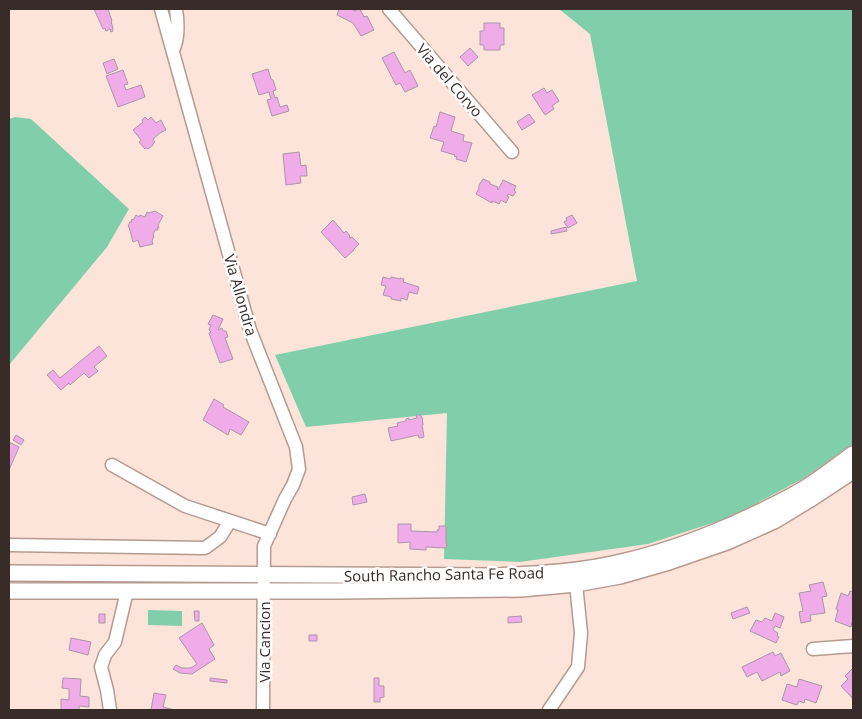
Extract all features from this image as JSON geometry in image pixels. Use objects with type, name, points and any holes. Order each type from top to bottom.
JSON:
[{"type":"main road","name":"South Rancho Santa Fe Road","points":[[9,573],[497,576],[575,570],[620,563],[662,552],[693,541],[762,511],[801,490],[853,454]]},
{"type":"main road","name":"South Rancho Santa Fe Road","points":[[9,591],[521,589],[576,584],[620,576],[727,542],[774,520],[853,471]]},
{"type":"street","name":"Via Allondra","points":[[161,9],[250,330],[296,447],[298,469],[293,485],[264,546],[264,575]]},
{"type":"street","points":[[173,50],[176,44],[177,32],[176,9]]},
{"type":"street","name":"Via del Corvo","points":[[388,9],[512,152]]},
{"type":"street","points":[[112,465],[185,506],[270,534]]},
{"type":"street","points":[[9,545],[206,548],[220,537],[230,521]]},
{"type":"street","name":"Via Cancion","points":[[264,575],[264,710]]},
{"type":"street","points":[[548,710],[578,667],[581,633],[576,584]]},
{"type":"street","points":[[110,710],[101,667],[105,655],[115,642],[127,591]]},
{"type":"street","points":[[813,649],[853,646]]},
{"type":"green space","points":[[559,9],[853,9],[853,444],[804,478],[731,517],[648,544],[520,562],[444,559],[447,413],[306,427],[275,355],[637,281],[590,34]]},
{"type":"green space","points":[[15,117],[31,119],[129,209],[107,247],[9,365],[9,119]]},
{"type":"green space","points":[[148,610],[182,611],[182,626],[148,625]]},
{"type":"building","points":[[94,9],[108,9],[113,31],[103,29]]},
{"type":"building","points":[[339,9],[361,10],[364,17],[367,16],[374,30],[361,36],[353,23],[337,15]]},
{"type":"building","points":[[484,23],[500,23],[500,28],[504,28],[504,45],[500,45],[500,50],[484,50],[484,45],[480,45],[480,31],[484,31]]},
{"type":"building","points":[[470,48],[478,57],[468,66],[460,57]]},
{"type":"building","points":[[394,52],[405,73],[410,70],[418,86],[405,92],[400,83],[396,85],[382,58]]},
{"type":"building","points":[[114,59],[118,69],[107,74],[103,63]]},
{"type":"building","points":[[268,69],[276,90],[273,91],[275,98],[277,97],[280,107],[287,105],[289,111],[272,116],[267,100],[271,99],[269,92],[259,95],[252,74]]},
{"type":"building","points":[[123,70],[128,84],[124,85],[126,90],[141,85],[145,97],[118,107],[106,76]]},
{"type":"building","points":[[544,88],[547,93],[552,90],[559,101],[552,106],[554,109],[545,115],[532,95]]},
{"type":"building","points":[[440,112],[455,117],[451,131],[464,135],[463,141],[472,143],[466,162],[456,159],[455,155],[441,151],[444,142],[430,138],[434,126],[436,127]]},
{"type":"building","points":[[529,114],[535,122],[522,130],[517,122]]},
{"type":"building","points":[[145,117],[148,120],[151,117],[156,123],[161,120],[166,130],[153,139],[155,142],[148,149],[145,149],[139,142],[141,140],[133,130],[143,122],[142,120]]},
{"type":"building","points":[[299,152],[301,166],[306,165],[307,176],[300,176],[301,183],[286,185],[283,154]]},
{"type":"building","points":[[483,179],[498,187],[498,190],[503,180],[516,186],[514,190],[516,192],[513,196],[508,194],[507,196],[509,197],[506,203],[501,200],[499,204],[492,201],[492,203],[476,194]]},
{"type":"building","points":[[155,211],[163,216],[158,225],[158,230],[155,230],[153,235],[153,244],[140,247],[138,240],[133,242],[128,226],[136,215],[145,217],[147,212]]},
{"type":"building","points":[[572,215],[577,223],[568,228],[564,222],[567,220],[566,218]]},
{"type":"building","points":[[333,220],[344,233],[346,231],[350,238],[352,237],[359,244],[345,258],[321,232]]},
{"type":"building","points":[[566,227],[567,231],[551,234],[551,231]]},
{"type":"building","points":[[383,277],[404,279],[403,282],[419,287],[417,294],[409,292],[407,300],[401,298],[401,301],[383,295],[386,286],[381,285]]},
{"type":"building","points":[[213,315],[223,319],[218,330],[222,328],[223,331],[226,331],[228,337],[225,338],[233,359],[220,363],[209,333],[211,332],[209,330],[211,325],[208,324]]},
{"type":"building","points":[[99,346],[107,356],[94,367],[98,371],[89,378],[84,373],[61,390],[47,375],[53,370],[60,378]]},
{"type":"building","points":[[214,399],[224,405],[223,407],[249,422],[241,435],[230,429],[228,435],[203,420]]},
{"type":"building","points":[[416,415],[422,417],[424,437],[419,438],[418,435],[391,441],[388,428],[398,426],[397,423],[406,421],[406,419],[417,418]]},
{"type":"building","points":[[16,435],[24,440],[21,445],[13,440]]},
{"type":"building","points":[[9,442],[19,447],[9,470]]},
{"type":"building","points":[[365,494],[367,502],[353,505],[352,497]]},
{"type":"building","points":[[398,524],[411,524],[411,531],[437,532],[439,526],[446,526],[447,546],[445,548],[426,547],[426,550],[410,549],[410,542],[398,543]]},
{"type":"building","points":[[823,582],[827,596],[822,597],[825,613],[810,615],[811,621],[801,623],[799,612],[803,611],[799,593],[811,591],[809,585]]},
{"type":"building","points":[[850,591],[853,592],[853,623],[851,627],[835,621],[838,610],[836,609],[841,593],[848,596]]},
{"type":"building","points":[[747,607],[750,613],[733,619],[731,613]]},
{"type":"building","points":[[194,611],[199,611],[199,621],[195,621]]},
{"type":"building","points":[[775,613],[784,617],[780,628],[775,626],[773,630],[778,633],[777,636],[779,637],[776,643],[750,631],[756,620],[762,622],[765,618],[772,621]]},
{"type":"building","points":[[99,614],[105,614],[105,623],[99,623]]},
{"type":"building","points":[[521,616],[522,622],[508,623],[508,617]]},
{"type":"building","points":[[202,623],[214,645],[209,649],[215,659],[192,674],[180,673],[173,669],[176,665],[182,668],[191,668],[197,664],[179,638]]},
{"type":"building","points":[[309,635],[317,635],[317,641],[309,641]]},
{"type":"building","points":[[71,638],[91,642],[88,655],[69,650]]},
{"type":"building","points":[[773,652],[775,656],[781,653],[790,671],[781,676],[780,672],[762,681],[757,672],[747,677],[742,667]]},
{"type":"building","points":[[853,668],[853,699],[841,686],[848,679],[845,676]]},
{"type":"building","points":[[63,678],[81,679],[80,696],[89,697],[89,707],[79,706],[79,710],[61,710],[61,699],[69,700],[69,689],[62,688]]},
{"type":"building","points":[[210,678],[227,680],[227,683],[210,681]]},
{"type":"building","points":[[374,678],[379,678],[379,686],[384,686],[384,697],[380,698],[380,702],[374,702]]},
{"type":"building","points":[[799,679],[822,686],[816,703],[805,699],[804,703],[799,701],[797,705],[782,700],[787,684],[797,687]]},
{"type":"building","points":[[154,693],[166,695],[163,707],[175,710],[151,710]]}]
